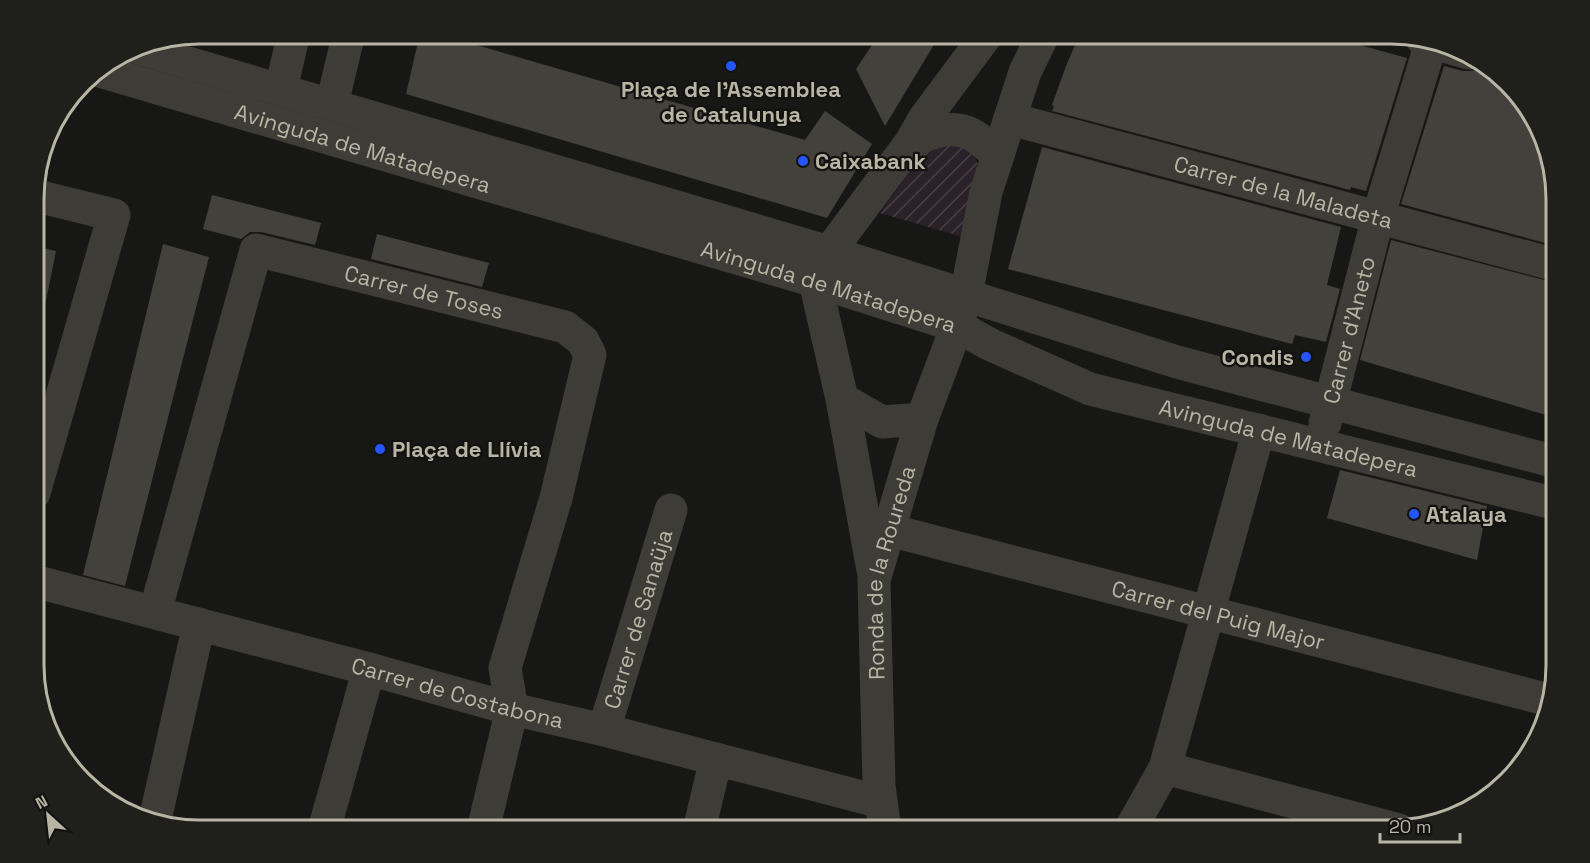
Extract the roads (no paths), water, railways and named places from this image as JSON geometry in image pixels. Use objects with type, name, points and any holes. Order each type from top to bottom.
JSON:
[{"type":"street","points":[[281,89],[291,44]]},
{"type":"street","points":[[332,104],[346,44]]},
{"type":"street","points":[[874,580],[868,535],[842,399],[815,281],[829,252],[911,142],[924,119],[980,44]]},
{"type":"street","name":"Ronda de la Roureda","points":[[883,816],[879,786],[874,580],[922,419],[957,326],[966,295],[986,192],[1025,72],[1039,44]]},
{"type":"street","name":"Carrer d'Aneto","points":[[1319,445],[1378,217],[1429,48]]},
{"type":"street","name":"Avinguda de Matadepera","points":[[150,52],[829,252],[1177,362],[1546,459]]},
{"type":"street","name":"Avinguda de Matadepera","points":[[108,73],[815,281],[957,326],[988,344],[1090,389],[1546,501]]},
{"type":"street","name":"Carrer de la Maladeta","points":[[1011,119],[1546,262]]},
{"type":"street","points":[[911,142],[935,131],[956,130],[971,134],[998,155]]},
{"type":"street","points":[[44,198],[114,215],[44,458]]},
{"type":"street","name":"Carrer de Toses","points":[[155,612],[256,250],[566,327],[583,341],[590,356],[556,498],[505,668],[512,709]]},
{"type":"street","points":[[842,399],[882,422],[922,419]]},
{"type":"street","points":[[1136,819],[1165,768],[1259,430]]},
{"type":"street","name":"Carrer de Sanaüja","points":[[604,730],[670,510]]},
{"type":"street","name":"Carrer del Puig Major","points":[[889,530],[1542,698]]},
{"type":"street","name":"Carrer de Costabona","points":[[44,584],[512,709],[716,759],[883,816]]},
{"type":"street","points":[[156,813],[199,624]]},
{"type":"street","points":[[327,820],[369,669]]},
{"type":"street","points":[[485,820],[512,709]]},
{"type":"street","points":[[701,820],[716,759]]},
{"type":"street","points":[[1165,768],[1358,819]]},
{"type":"place","name":"Plaça de l'Assemblea de Catalunya","points":[[731,66]]},
{"type":"place","name":"Caixabank","points":[[803,161]]},
{"type":"place","name":"Condis","points":[[1306,357]]},
{"type":"place","name":"Plaça de Llívia","points":[[380,449]]},
{"type":"place","name":"Atalaya","points":[[1414,514]]}]
